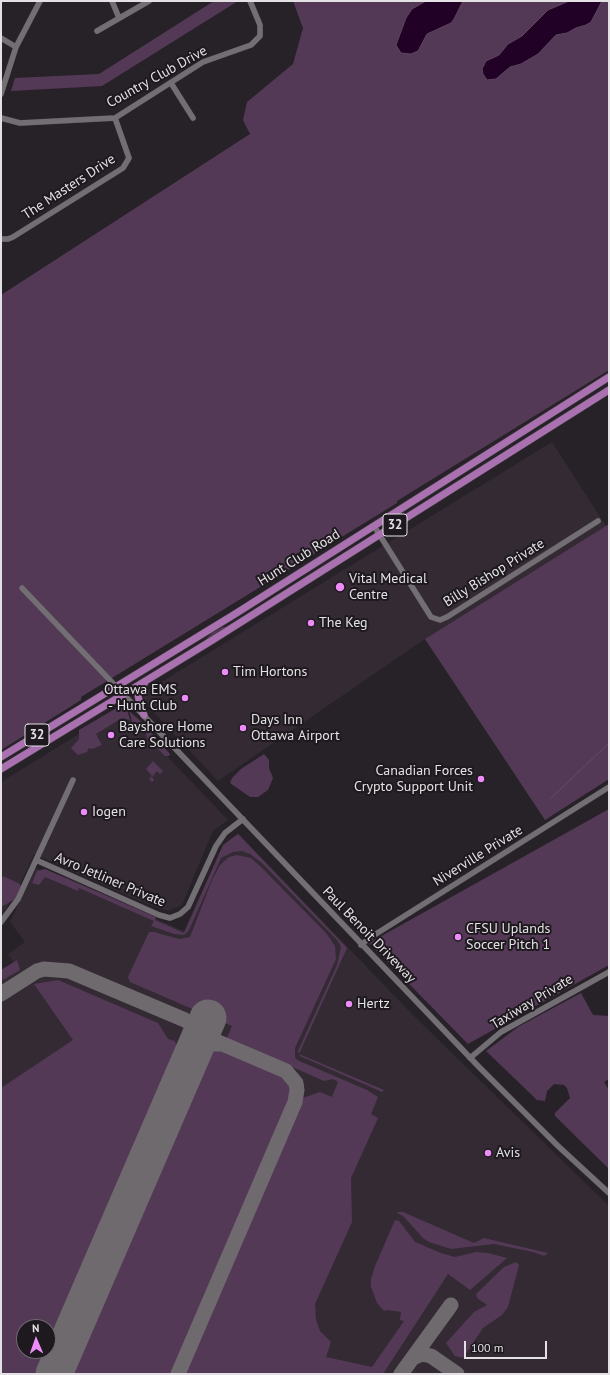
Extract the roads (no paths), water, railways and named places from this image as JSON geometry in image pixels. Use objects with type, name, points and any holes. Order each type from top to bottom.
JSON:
[{"type":"main road","name":"Hunt Club Road","points":[[1,757],[374,526],[609,377]]},
{"type":"main road","name":"Hunt Club Road","points":[[1,769],[380,535],[609,390]]},
{"type":"main road","points":[[144,715],[138,695],[145,681]]},
{"type":"street","points":[[1,94],[16,47],[40,1]]},
{"type":"street","points":[[112,1],[119,18]]},
{"type":"street","points":[[96,32],[149,1]]},
{"type":"street","name":"Country Club Drive","points":[[1,118],[20,123],[116,118],[202,62],[251,45],[260,36],[260,25],[250,1]]},
{"type":"street","points":[[1,38],[16,47]]},
{"type":"street","points":[[171,83],[193,118]]},
{"type":"street","name":"The Masters Drive","points":[[2,240],[13,237],[123,168],[129,158],[116,118]]},
{"type":"street","name":"Billy Bishop Private","points":[[374,526],[431,617],[440,620],[598,521]]},
{"type":"street","name":"Paul Benoit Driveway","points":[[22,588],[243,819],[361,946],[558,1146],[609,1193]]},
{"type":"street","points":[[1,922],[18,899],[73,780]]},
{"type":"street","name":"Niverville Private","points":[[361,946],[368,939],[609,787]]},
{"type":"street","name":"Avro Jetliner Private","points":[[36,860],[159,915],[170,918],[180,914],[188,907],[216,846],[225,832],[243,819]]},
{"type":"street","name":"Taxiway Private","points":[[470,1058],[501,1032],[609,972]]},
{"type":"waterway","points":[[551,798],[609,743]]},
{"type":"place","name":"Vital Medical Centre","points":[[340,587]]},
{"type":"place","name":"The Keg","points":[[311,623]]},
{"type":"place","name":"Tim Hortons","points":[[225,672]]},
{"type":"place","name":"Ottawa EMS - Hunt Club","points":[[185,698]]},
{"type":"place","name":"Days Inn Ottawa Airport","points":[[243,728]]},
{"type":"place","name":"Bayshore Home Care Solutions","points":[[111,735]]},
{"type":"place","name":"Canadian Forces Crypto Support Unit","points":[[481,779]]},
{"type":"place","name":"Iogen","points":[[84,812]]},
{"type":"place","name":"CFSU Uplands Soccer Pitch 1","points":[[458,937]]},
{"type":"place","name":"Hertz","points":[[349,1004]]},
{"type":"place","name":"Avis","points":[[488,1153]]}]
